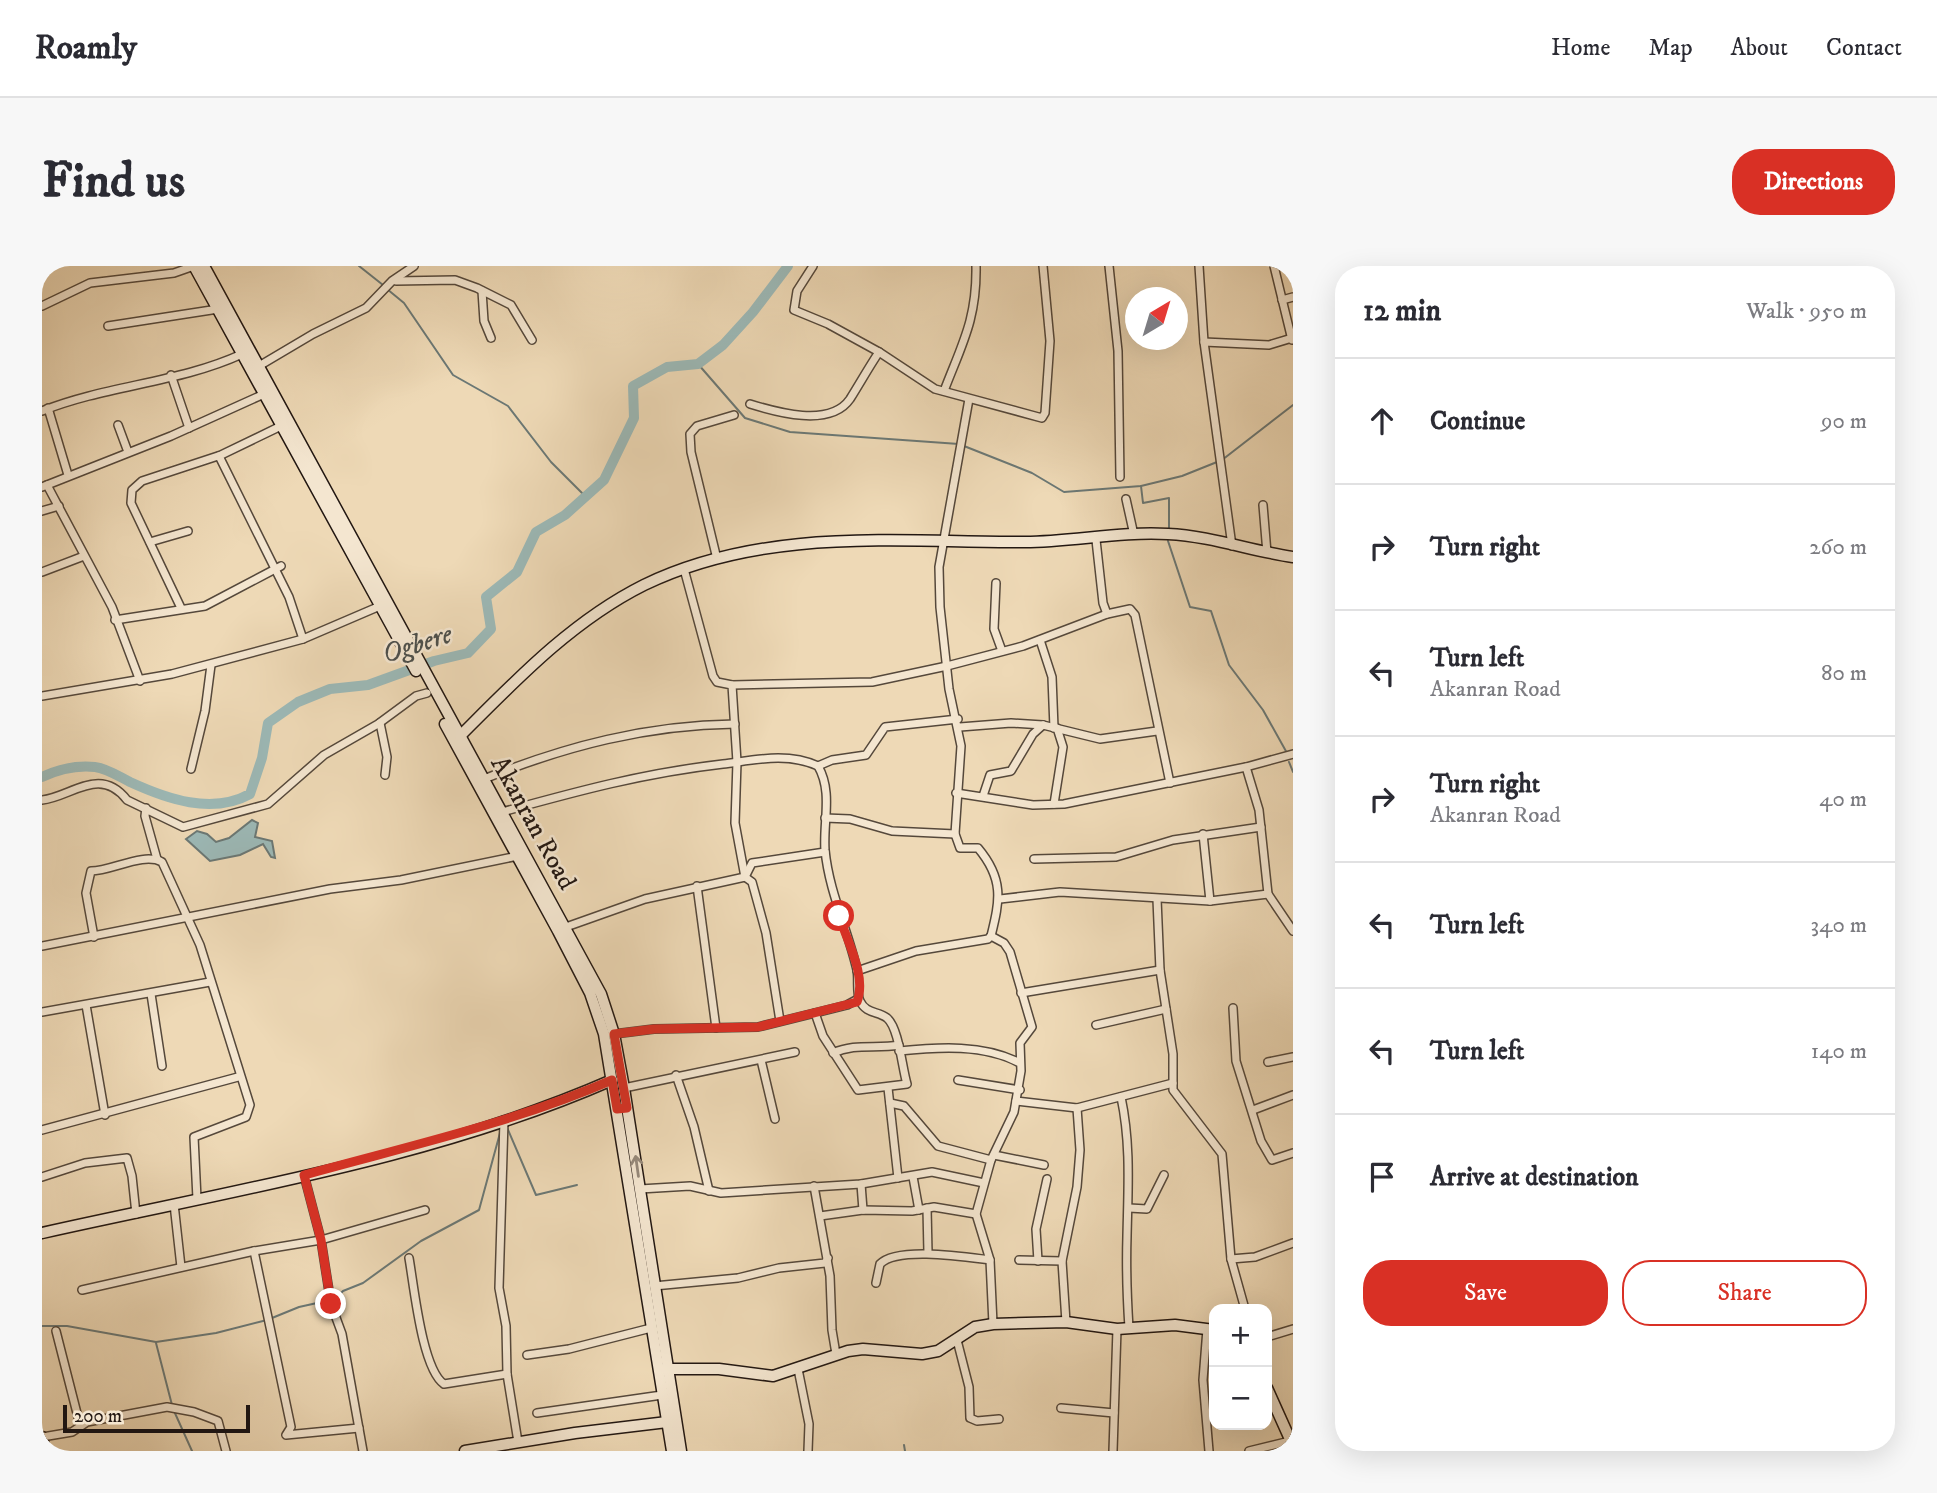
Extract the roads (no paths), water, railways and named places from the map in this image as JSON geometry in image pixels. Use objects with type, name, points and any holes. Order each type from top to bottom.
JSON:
[{"type":"main road","name":"Akanran Road","points":[[194,266],[281,426],[341,527],[420,671],[460,736],[601,994],[614,1034],[624,1088],[622,1109],[650,1328],[672,1451]]},
{"type":"main road","name":"Akanran Road","points":[[204,266],[259,366],[380,606],[414,660]]},
{"type":"main road","points":[[460,736],[534,662],[576,628],[620,598],[684,569],[774,545],[832,541],[1096,540],[1168,534],[1293,557]]},
{"type":"main road","name":"Akanran Road","points":[[420,671],[427,693],[518,856],[590,993],[604,1034],[612,1080],[622,1109],[640,1189],[666,1369],[681,1451]]},
{"type":"main road","points":[[42,1233],[135,1214],[399,1151],[550,1107],[612,1080]]},
{"type":"main road","points":[[666,1369],[719,1369],[759,1377],[798,1369],[836,1354],[863,1349],[922,1354],[938,1351],[975,1327],[993,1324],[1066,1321],[1117,1329],[1175,1325],[1209,1329]]},
{"type":"main road","points":[[1272,1399],[1291,1439]]},
{"type":"main road","points":[[465,1451],[667,1422]]},
{"type":"main road","points":[[42,1437],[45,1451]]},
{"type":"street","points":[[42,306],[100,281],[174,273],[194,266]]},
{"type":"street","points":[[259,366],[313,334],[366,308],[387,286],[414,266]]},
{"type":"street","points":[[813,266],[797,292],[794,310],[828,324],[879,352],[919,380],[944,391],[969,399],[986,400],[1042,418],[1045,413],[1050,341],[1043,266]]},
{"type":"street","points":[[944,391],[966,340],[975,307],[976,266]]},
{"type":"street","points":[[1110,266],[1118,351],[1120,477]]},
{"type":"street","points":[[1199,266],[1204,342],[1232,546]]},
{"type":"street","points":[[1204,342],[1269,345],[1292,340],[1274,266]]},
{"type":"street","points":[[387,286],[455,280],[511,304],[532,341]]},
{"type":"street","points":[[482,291],[484,321],[491,338]]},
{"type":"street","points":[[1282,300],[1293,297]]},
{"type":"street","points":[[108,326],[218,309]]},
{"type":"street","points":[[750,404],[780,414],[802,416],[837,409],[849,400],[879,352]]},
{"type":"street","points":[[68,475],[45,410],[80,397],[136,387],[171,375],[208,368],[242,355]]},
{"type":"street","points":[[171,375],[189,428]]},
{"type":"street","points":[[140,681],[85,556],[59,506],[44,486],[189,428],[264,394]]},
{"type":"street","points":[[857,971],[916,951],[988,939],[1000,899],[993,874],[982,853],[978,848],[960,848],[955,834],[961,746],[959,723],[949,689],[940,607],[943,541],[969,399]]},
{"type":"street","points":[[717,559],[691,452],[690,434],[697,426],[734,415]]},
{"type":"street","points":[[118,425],[128,452]]},
{"type":"street","points":[[181,608],[131,503],[132,490],[142,481],[219,456],[281,426]]},
{"type":"street","points":[[219,456],[289,597],[303,639]]},
{"type":"street","points":[[1126,499],[1134,535]]},
{"type":"street","points":[[1263,505],[1268,553]]},
{"type":"street","points":[[42,511],[59,506]]},
{"type":"street","points":[[150,542],[188,530]]},
{"type":"street","points":[[1096,540],[1107,614]]},
{"type":"street","points":[[42,572],[85,556]]},
{"type":"street","points":[[115,620],[205,606],[281,566]]},
{"type":"street","points":[[684,569],[713,676],[717,682],[732,685],[872,681],[947,666],[1002,651],[1040,640],[1107,614],[1130,609],[1135,615],[1157,731],[1170,783]]},
{"type":"street","points":[[996,583],[994,629],[1002,651]]},
{"type":"street","points":[[42,696],[140,681],[211,665],[303,639],[380,606]]},
{"type":"street","points":[[1040,640],[1052,677],[1056,728],[1063,747],[1054,804]]},
{"type":"street","points":[[191,769],[205,711],[211,665]]},
{"type":"street","points":[[732,685],[737,762],[735,823],[745,877],[752,882],[766,933],[780,1021]]},
{"type":"street","points":[[42,800],[52,799],[79,785],[98,784],[121,792],[127,800],[183,827],[268,804],[324,755],[380,723],[416,696],[427,693]]},
{"type":"street","points":[[380,723],[387,757],[385,775]]},
{"type":"street","points":[[818,766],[832,760],[866,755],[885,727],[1011,723],[1043,725],[1100,739],[1157,731]]},
{"type":"street","points":[[484,779],[562,749],[671,726],[735,724]]},
{"type":"street","points":[[983,796],[990,775],[1011,771],[1033,734],[1043,725]]},
{"type":"street","points":[[1060,739],[1068,731]]},
{"type":"street","points":[[956,793],[1033,805],[1054,804],[1170,783],[1293,754]]},
{"type":"street","points":[[502,812],[647,773],[746,759],[799,759],[818,766],[826,781],[825,852],[839,916],[857,971],[858,999],[870,1012],[887,1018],[899,1048],[907,1084],[858,1090],[833,1053],[815,1013]]},
{"type":"street","points":[[1246,767],[1261,827],[1268,894],[1293,931]]},
{"type":"street","points":[[146,808],[145,816],[157,859],[171,877],[180,907],[190,919],[250,1111],[246,1117],[194,1137],[197,1199]]},
{"type":"street","points":[[825,818],[850,819],[892,831],[955,834]]},
{"type":"street","points":[[1034,859],[1116,857],[1203,834],[1261,827]]},
{"type":"street","points":[[1203,834],[1210,901]]},
{"type":"street","points":[[745,877],[752,863],[762,859],[825,852]]},
{"type":"street","points":[[42,946],[190,919],[330,889],[401,880],[518,856]]},
{"type":"street","points":[[94,937],[86,893],[88,874],[157,859]]},
{"type":"street","points":[[566,927],[645,899],[745,877]]},
{"type":"street","points":[[697,886],[716,1028]]},
{"type":"street","points":[[1000,899],[1060,892],[1210,901],[1268,894]]},
{"type":"street","points":[[1157,899],[1160,970],[1175,1095],[1222,1154],[1231,1258],[1244,1304]]},
{"type":"street","points":[[991,936],[1004,943],[1010,952],[1031,1027],[1020,1043],[1020,1090],[1009,1126],[984,1183],[976,1214],[990,1261],[993,1324]]},
{"type":"street","points":[[1021,993],[1160,970]]},
{"type":"street","points":[[42,1012],[210,982]]},
{"type":"street","points":[[150,994],[162,1066]]},
{"type":"street","points":[[614,1034],[758,1027],[847,1005],[858,999]]},
{"type":"street","points":[[86,1005],[105,1115]]},
{"type":"street","points":[[1233,1008],[1236,1061],[1262,1140],[1272,1160],[1293,1153]]},
{"type":"street","points":[[1096,1025],[1166,1009]]},
{"type":"street","points":[[833,1053],[847,1046],[875,1049],[931,1047],[990,1051],[1020,1063]]},
{"type":"street","points":[[624,1088],[796,1052]]},
{"type":"street","points":[[1268,1062],[1293,1058]]},
{"type":"street","points":[[761,1059],[775,1119]]},
{"type":"street","points":[[676,1075],[694,1127],[709,1191]]},
{"type":"street","points":[[42,1130],[239,1077]]},
{"type":"street","points":[[958,1080],[1020,1090]]},
{"type":"street","points":[[1016,1101],[1077,1108],[1174,1083]]},
{"type":"street","points":[[888,1088],[898,1178]]},
{"type":"street","points":[[1253,1110],[1293,1095]]},
{"type":"street","points":[[1121,1097],[1129,1133],[1129,1328]]},
{"type":"street","points":[[890,1103],[904,1106],[938,1146],[993,1158],[1044,1165]]},
{"type":"street","points":[[1066,1321],[1062,1261],[1077,1186],[1080,1150],[1077,1108]]},
{"type":"street","points":[[504,1120],[499,1288],[506,1326],[507,1374],[518,1442]]},
{"type":"street","points":[[42,1177],[85,1163],[127,1157],[132,1176],[135,1214]]},
{"type":"street","points":[[640,1189],[690,1186],[709,1191],[861,1184],[939,1172],[984,1183]]},
{"type":"street","points":[[304,1175],[321,1240],[363,1451]]},
{"type":"street","points":[[1129,1208],[1147,1209],[1164,1175]]},
{"type":"street","points":[[913,1177],[923,1209],[928,1253]]},
{"type":"street","points":[[1038,1261],[1036,1229],[1046,1179]]},
{"type":"street","points":[[861,1184],[863,1210]]},
{"type":"street","points":[[814,1186],[828,1258],[836,1354]]},
{"type":"street","points":[[174,1204],[181,1267]]},
{"type":"street","points":[[820,1216],[863,1210],[923,1209],[976,1214]]},
{"type":"street","points":[[82,1290],[254,1251],[321,1240],[425,1210]]},
{"type":"street","points":[[1231,1258],[1255,1257],[1293,1243]]},
{"type":"street","points":[[254,1251],[291,1427],[286,1435],[359,1428]]},
{"type":"street","points":[[876,1283],[882,1260],[928,1253],[990,1261]]},
{"type":"street","points":[[409,1258],[428,1354],[439,1381],[444,1384],[507,1374]]},
{"type":"street","points":[[654,1286],[738,1278],[779,1268],[825,1263],[828,1258]]},
{"type":"street","points":[[1020,1260],[1062,1261]]},
{"type":"street","points":[[527,1355],[569,1349],[650,1328]]},
{"type":"street","points":[[1113,1451],[1117,1329]]},
{"type":"street","points":[[1272,1335],[1293,1329]]},
{"type":"street","points":[[57,1331],[80,1425]]},
{"type":"street","points":[[957,1340],[968,1387],[970,1418],[977,1421],[999,1419]]},
{"type":"street","points":[[1209,1342],[1203,1380],[1209,1451]]},
{"type":"street","points":[[798,1369],[809,1424],[808,1451]]},
{"type":"street","points":[[537,1413],[662,1395]]},
{"type":"street","points":[[42,1437],[72,1432],[80,1425],[167,1407],[194,1412],[218,1421],[226,1451]]},
{"type":"street","points":[[1061,1408],[1114,1413]]},
{"type":"street","points":[[1249,1451],[1291,1439],[1292,1451]]},
{"type":"water","points":[[252,820],[258,823],[255,837],[272,841],[275,858],[271,857],[263,844],[240,855],[210,861],[186,839],[197,831],[207,834],[216,842],[229,838]]},
{"type":"waterway","points":[[359,266],[383,285]]},
{"type":"waterway","name":"Ogbere","points":[[42,777],[68,768],[95,767],[174,799],[205,804],[235,800],[250,794],[262,758],[268,723],[298,702],[330,689],[368,685],[434,661],[468,653],[491,629],[486,597],[517,572],[536,532],[565,515],[604,480],[634,418],[633,386],[667,367],[698,364],[723,345],[753,312],[788,266]]},
{"type":"waterway","points":[[387,289],[404,303],[453,375],[508,406],[551,462],[585,496]]},
{"type":"waterway","points":[[698,364],[745,418],[790,432],[959,444]]},
{"type":"waterway","points":[[1222,460],[1293,405]]},
{"type":"waterway","points":[[964,446],[1032,473],[1064,492],[1141,486],[1182,476],[1217,462]]},
{"type":"waterway","points":[[1141,486],[1143,503],[1169,498],[1169,530]]},
{"type":"waterway","points":[[1168,541],[1190,607],[1211,611],[1229,665],[1263,710],[1287,753]]},
{"type":"waterway","points":[[1289,762],[1293,772]]},
{"type":"waterway","points":[[506,1125],[536,1195],[577,1185]]},
{"type":"waterway","points":[[333,1301],[343,1291],[363,1283],[421,1241],[479,1210],[500,1133]]},
{"type":"waterway","points":[[272,1318],[299,1307],[326,1301]]},
{"type":"waterway","points":[[42,1326],[67,1326],[156,1342],[216,1333],[267,1320]]},
{"type":"waterway","points":[[156,1343],[172,1405]]},
{"type":"waterway","points":[[174,1411],[192,1451]]},
{"type":"waterway","points":[[904,1445],[905,1451]]}]
